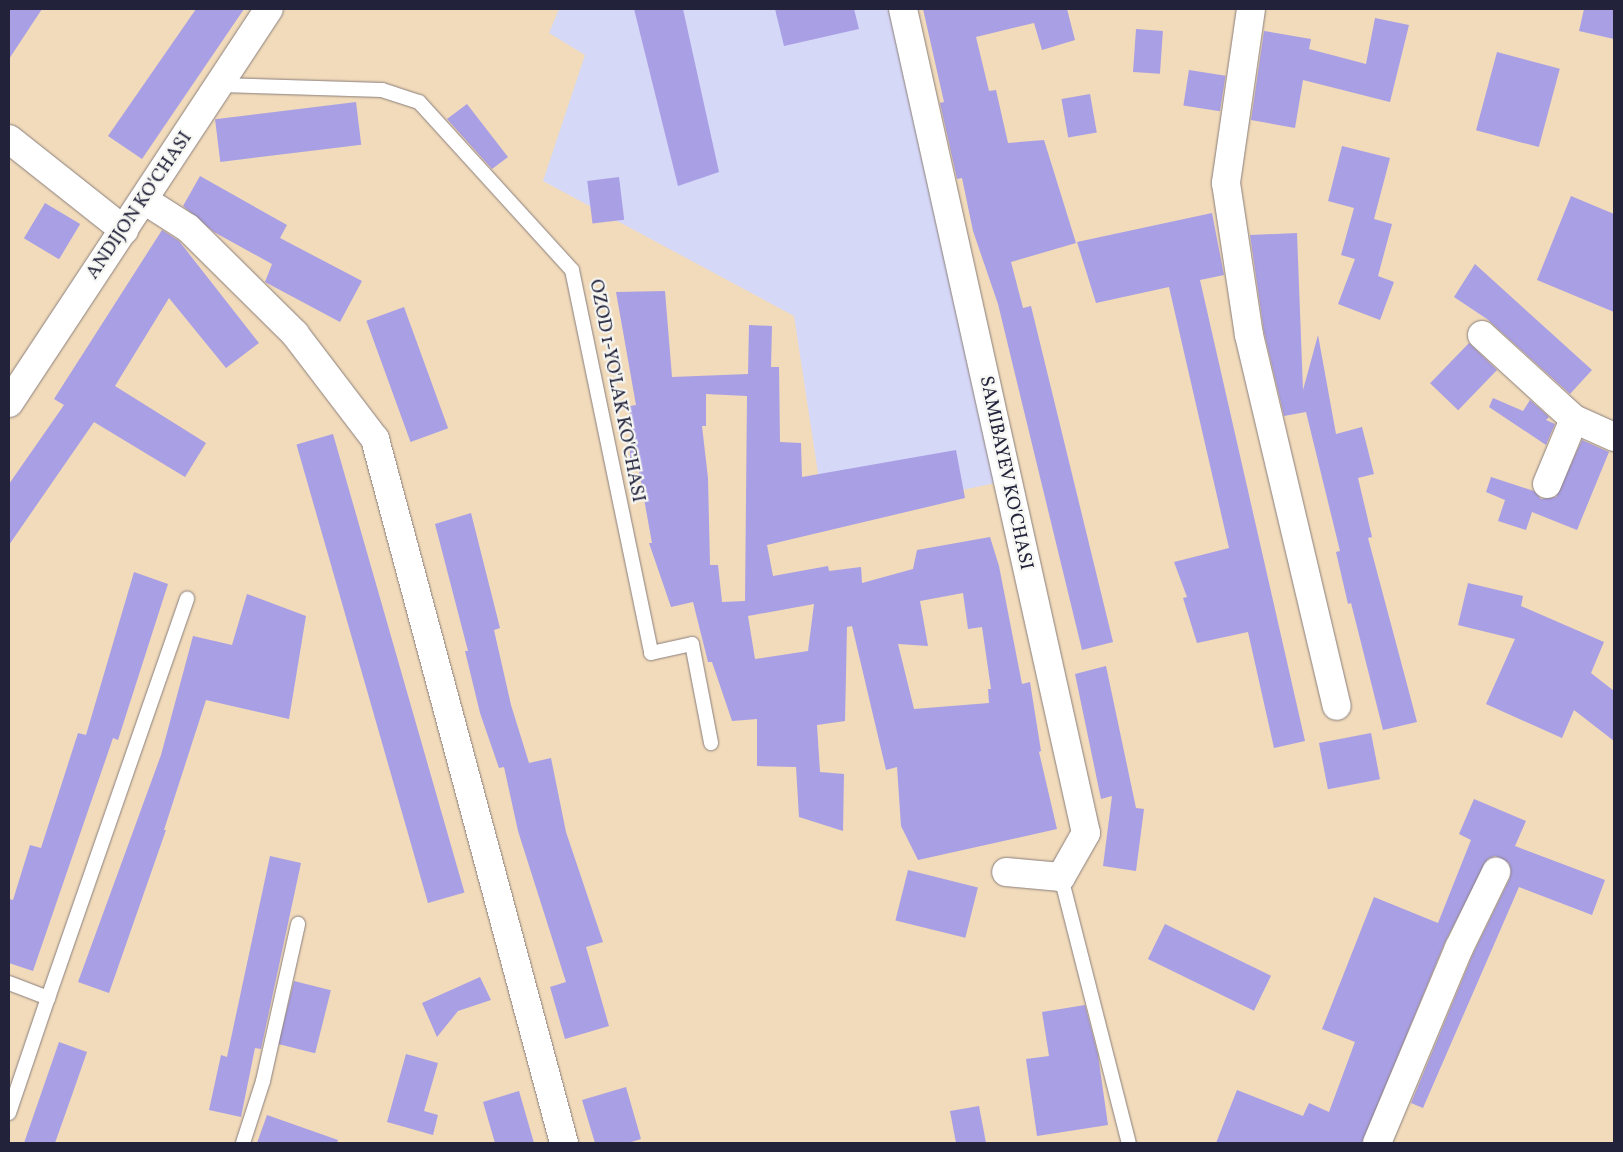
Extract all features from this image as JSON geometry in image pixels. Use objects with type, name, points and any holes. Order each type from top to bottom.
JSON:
[{"type":"street","name":"ANDIJON KO'CHASI","points":[[9,403],[221,85],[269,9]]},
{"type":"street","name":"SAMIBAYEV KO'CHASI","points":[[903,9],[1086,833],[1061,877]]},
{"type":"street","points":[[1251,9],[1226,183],[1249,335],[1336,706]]},
{"type":"street","points":[[9,139],[124,230]]},
{"type":"street","points":[[144,200],[188,228],[295,334],[375,439],[564,1143]]},
{"type":"street","points":[[1482,335],[1574,419],[1614,437]]},
{"type":"street","points":[[1547,484],[1574,419]]},
{"type":"street","points":[[1006,872],[1061,877]]},
{"type":"street","points":[[1377,1143],[1459,948],[1496,872]]},
{"type":"lane","name":"OZOD 1-YO'LAK KO'CHASI","points":[[221,85],[382,90],[419,102],[572,270],[651,653],[692,644],[711,742]]},
{"type":"lane","points":[[9,1113],[187,598]]},
{"type":"lane","points":[[1061,877],[1129,1143]]},
{"type":"lane","points":[[243,1143],[263,1081],[298,924]]},
{"type":"lane","points":[[9,983],[48,998]]},
{"type":"shaded area","points":[[559,9],[897,9],[1000,482],[825,519],[794,316],[543,181],[585,55],[549,33]]},
{"type":"building","points":[[9,9],[42,9],[9,59]]},
{"type":"building","points":[[196,9],[244,9],[142,159],[108,136]]},
{"type":"building","points":[[634,9],[683,9],[719,172],[678,186]]},
{"type":"building","points":[[775,9],[854,9],[859,29],[784,46]]},
{"type":"building","points":[[923,9],[1067,9],[1075,40],[1042,50],[1034,23],[976,37],[989,91],[996,90],[1008,143],[1044,140],[1076,243],[1011,262],[1023,308],[1031,306],[1113,642],[1082,650],[998,304],[973,231],[962,178],[957,179],[940,103],[944,102]]},
{"type":"building","points":[[1584,9],[1614,9],[1614,39],[1579,31]]},
{"type":"building","points":[[1375,18],[1409,25],[1390,102],[1303,80],[1295,128],[1251,120],[1264,31],[1311,39],[1309,49],[1366,64]]},
{"type":"building","points":[[1136,29],[1163,31],[1160,74],[1133,72]]},
{"type":"building","points":[[1497,52],[1560,69],[1539,147],[1476,130]]},
{"type":"building","points":[[1189,70],[1226,76],[1220,111],[1183,106]]},
{"type":"building","points":[[1090,94],[1097,132],[1068,137],[1061,99]]},
{"type":"building","points":[[356,102],[361,145],[220,162],[215,119]]},
{"type":"building","points":[[467,104],[508,157],[492,169],[447,119]]},
{"type":"building","points":[[1342,146],[1390,158],[1374,219],[1392,224],[1378,276],[1394,282],[1380,320],[1338,304],[1355,259],[1341,255],[1354,208],[1328,201]]},
{"type":"building","points":[[200,176],[287,225],[280,238],[362,281],[340,322],[265,282],[272,264],[214,232],[183,206]]},
{"type":"building","points":[[619,177],[624,220],[592,224],[587,181]]},
{"type":"building","points":[[1571,196],[1614,214],[1614,312],[1537,280]]},
{"type":"building","points":[[45,203],[80,224],[59,259],[24,238]]},
{"type":"building","points":[[1212,213],[1224,275],[1200,280],[1305,741],[1274,748],[1248,632],[1197,643],[1183,598],[1187,597],[1174,562],[1229,548],[1169,287],[1096,303],[1077,242]]},
{"type":"building","points":[[162,230],[179,241],[259,343],[226,368],[169,298],[115,386],[206,443],[185,477],[94,422],[9,545],[9,484],[64,405],[54,399]]},
{"type":"building","points":[[1297,233],[1303,390],[1318,335],[1336,434],[1362,427],[1374,474],[1358,478],[1372,537],[1368,538],[1417,722],[1383,730],[1351,603],[1348,604],[1336,552],[1340,551],[1306,412],[1284,416],[1264,332],[1250,235]]},
{"type":"building","points":[[1475,264],[1592,370],[1570,394],[1487,319],[1454,297]]},
{"type":"building","points":[[665,291],[672,377],[748,374],[749,325],[772,326],[771,367],[779,367],[780,442],[801,443],[802,477],[956,450],[965,498],[767,545],[773,576],[828,566],[829,571],[861,567],[862,583],[913,569],[917,550],[990,537],[999,566],[1022,684],[1030,682],[1041,751],[1039,752],[1057,829],[918,860],[901,826],[897,767],[886,770],[852,626],[847,627],[845,721],[817,725],[820,772],[844,774],[843,831],[799,817],[796,767],[757,766],[757,719],[732,721],[712,662],[708,662],[693,602],[671,607],[649,543],[652,543],[638,466],[630,467],[630,406],[636,405],[616,292]],"holes":[[[706,394],[747,396],[745,601],[722,602],[718,565],[710,565],[708,478],[702,426],[706,426]],[[963,593],[968,629],[982,627],[991,689],[988,689],[989,703],[914,709],[898,644],[928,646],[920,601]],[[814,604],[808,651],[755,659],[748,616]]]},
{"type":"building","points":[[404,307],[448,428],[411,442],[366,321]]},
{"type":"building","points":[[1469,343],[1497,370],[1458,410],[1430,383]]},
{"type":"building","points":[[1493,398],[1523,411],[1530,400],[1549,417],[1546,420],[1555,424],[1546,445],[1489,407]]},
{"type":"building","points":[[333,434],[464,893],[428,903],[296,444]]},
{"type":"building","points":[[1582,440],[1609,452],[1577,530],[1532,512],[1526,530],[1498,521],[1505,500],[1486,492],[1491,477],[1534,491],[1541,499],[1556,497]]},
{"type":"building","points":[[471,513],[500,628],[494,630],[511,705],[529,763],[551,758],[566,832],[603,942],[586,947],[609,1026],[565,1039],[550,987],[566,982],[518,831],[504,767],[499,768],[480,713],[465,651],[468,651],[435,524]]},
{"type":"building","points":[[134,572],[168,584],[118,740],[113,738],[33,971],[9,963],[9,899],[13,900],[30,845],[41,848],[78,733],[86,735]]},
{"type":"building","points":[[1468,583],[1523,596],[1521,606],[1604,642],[1591,673],[1614,691],[1614,741],[1574,710],[1562,738],[1486,704],[1515,639],[1458,625]]},
{"type":"building","points":[[247,594],[306,616],[289,719],[206,700],[164,830],[166,830],[109,993],[78,982],[161,755],[193,636],[232,645]]},
{"type":"building","points":[[1106,666],[1136,808],[1144,809],[1136,871],[1103,866],[1112,796],[1101,799],[1075,674]]},
{"type":"building","points":[[1371,733],[1380,779],[1328,789],[1319,743]]},
{"type":"building","points":[[1474,799],[1526,821],[1515,846],[1605,880],[1592,915],[1519,887],[1423,1108],[1411,1103],[1473,954],[1510,878],[1509,863],[1495,856],[1488,859],[1445,942],[1362,1143],[1216,1143],[1237,1090],[1303,1116],[1309,1103],[1329,1112],[1355,1042],[1322,1029],[1374,897],[1438,923],[1471,840],[1459,834]]},
{"type":"building","points":[[270,856],[301,863],[261,1049],[255,1048],[241,1117],[209,1110],[221,1055],[227,1057]]},
{"type":"building","points":[[908,870],[978,887],[965,938],[895,920]]},
{"type":"building","points":[[1165,924],[1271,976],[1254,1011],[1148,959]]},
{"type":"building","points":[[480,977],[491,1000],[458,1011],[437,1037],[422,1003]]},
{"type":"building","points":[[294,981],[331,990],[315,1053],[278,1044]]},
{"type":"building","points":[[1085,1005],[1098,1055],[1108,1125],[1037,1136],[1026,1059],[1049,1056],[1042,1012]]},
{"type":"building","points":[[59,1042],[87,1052],[55,1143],[24,1143]]},
{"type":"building","points":[[406,1054],[438,1063],[424,1111],[438,1115],[433,1135],[387,1122]]},
{"type":"building","points":[[626,1087],[641,1139],[628,1143],[595,1143],[582,1100]]},
{"type":"building","points":[[519,1091],[534,1143],[495,1143],[483,1102]]},
{"type":"building","points":[[979,1106],[986,1143],[956,1143],[950,1111]]},
{"type":"building","points":[[267,1115],[338,1140],[337,1143],[257,1143]]}]
